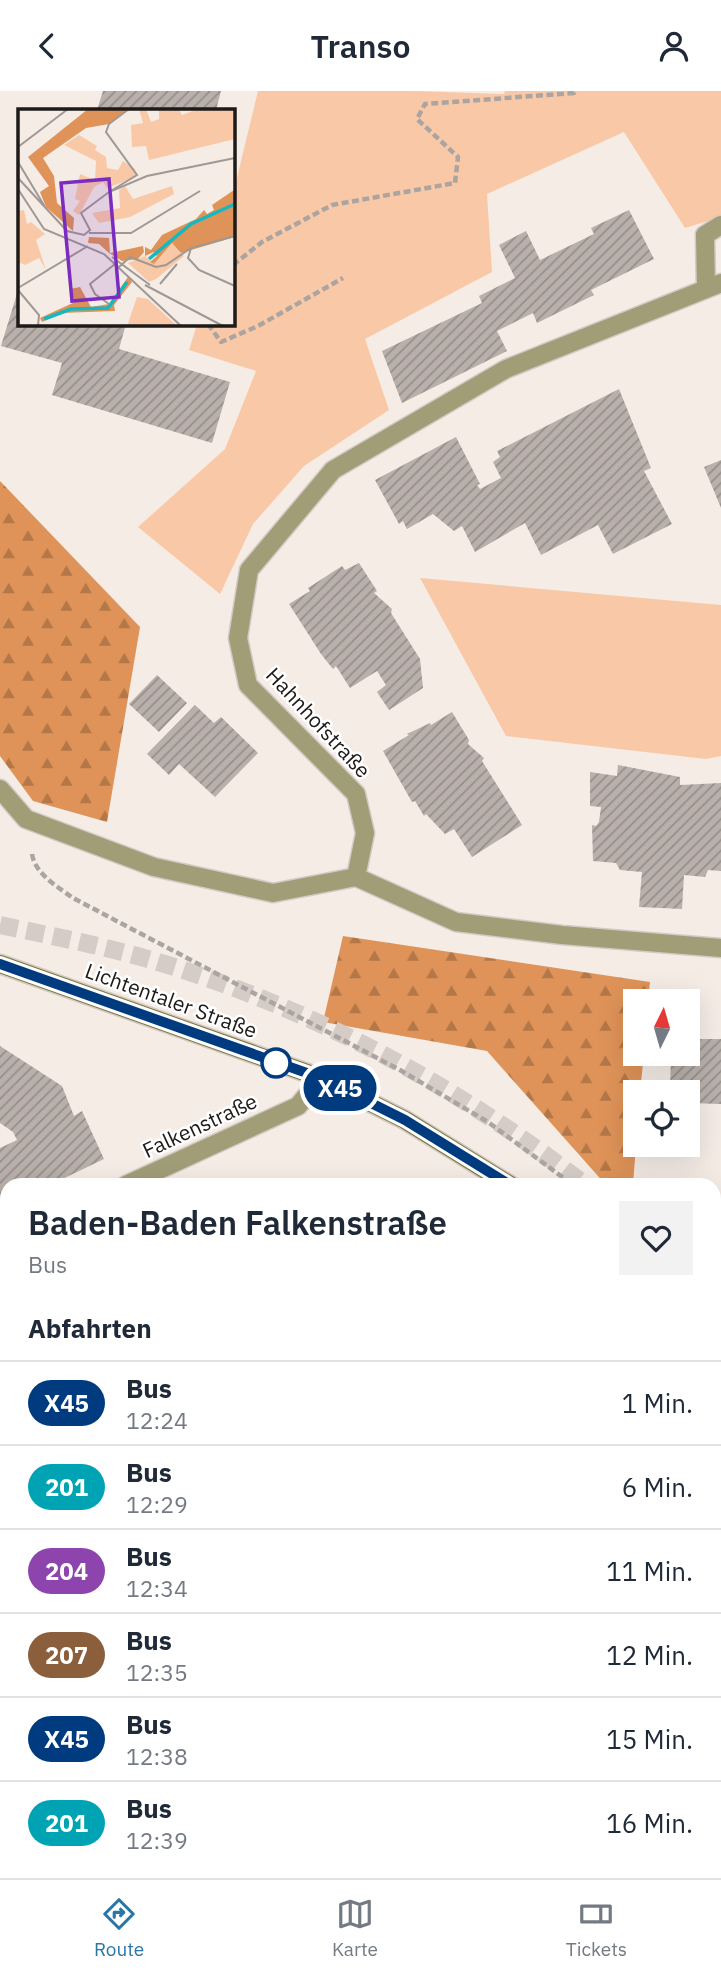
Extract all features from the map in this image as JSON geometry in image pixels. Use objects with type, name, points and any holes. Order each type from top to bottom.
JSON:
[{"type":"main road","name":"Lichtentaler Straße","points":[[0,964],[321,1078],[405,1120],[499,1178]]},
{"type":"street","points":[[714,285],[705,235],[721,225]]},
{"type":"street","name":"Hahnhofstraße","points":[[356,877],[365,833],[356,795],[248,685],[238,638],[249,570],[333,470],[506,369],[714,285]]},
{"type":"street","points":[[0,789],[26,819],[154,867],[272,893],[356,877],[456,922],[562,935],[721,948]]},
{"type":"street","name":"Falkenstraße","points":[[141,1178],[298,1106],[321,1078]]},
{"type":"path","points":[[234,264],[262,242],[332,205],[455,183],[458,157],[417,119],[425,104],[574,91]]},
{"type":"path","points":[[209,325],[220,342],[258,326],[343,278]]},
{"type":"path","points":[[26,819],[33,862],[49,880],[73,898],[400,1070],[488,1122],[564,1178]]},
{"type":"green space","points":[[0,481],[140,627],[107,822],[33,801],[0,756]]},
{"type":"green space","points":[[343,936],[650,982],[649,989],[623,989],[623,1066],[643,1066],[641,1080],[623,1080],[623,1157],[635,1157],[634,1178],[600,1178],[487,1051],[323,1022]]},
{"type":"shaded area","points":[[258,91],[504,94],[505,91],[721,91],[721,217],[685,228],[624,132],[487,194],[492,272],[365,339],[389,410],[304,466],[253,524],[220,594],[138,527],[225,449],[256,371],[189,350],[197,325],[234,325],[234,190]]},
{"type":"shaded area","points":[[420,578],[721,605],[721,756],[706,759],[506,736]]},
{"type":"building","points":[[103,91],[221,91],[216,109],[97,109]]},
{"type":"building","points":[[629,210],[654,259],[591,290],[594,295],[537,323],[533,313],[497,331],[507,351],[402,403],[382,351],[482,303],[479,296],[515,278],[499,245],[526,231],[540,260],[594,234],[591,228]]},
{"type":"building","points":[[18,290],[18,325],[126,325],[119,349],[230,382],[212,443],[52,395],[62,363],[1,346]]},
{"type":"building","points":[[619,389],[651,468],[644,471],[672,524],[613,554],[598,525],[541,555],[525,523],[475,552],[462,526],[454,531],[433,514],[407,529],[403,521],[399,524],[375,480],[456,437],[480,489],[501,478],[493,462],[500,457],[497,451]]},
{"type":"building","points":[[721,460],[721,508],[704,467]]},
{"type":"building","points":[[359,563],[377,591],[374,593],[392,609],[391,613],[420,659],[423,688],[389,710],[377,692],[386,685],[377,671],[350,688],[336,666],[333,669],[321,654],[289,604],[342,566],[345,570]]},
{"type":"building","points":[[157,675],[187,703],[159,732],[129,704]]},
{"type":"building","points":[[195,705],[214,723],[221,717],[258,753],[215,797],[179,764],[169,775],[147,754]]},
{"type":"building","points":[[452,712],[469,740],[468,744],[484,758],[482,761],[522,825],[472,857],[454,829],[445,834],[426,814],[424,816],[415,801],[412,802],[383,751],[409,735],[407,734],[430,723],[431,725]]},
{"type":"building","points":[[618,765],[680,777],[680,785],[721,783],[721,871],[708,870],[705,877],[684,875],[682,909],[639,907],[642,872],[620,870],[616,863],[593,861],[592,825],[596,826],[599,822],[601,807],[590,806],[590,772],[617,776]]},
{"type":"building","points":[[700,1039],[721,1039],[721,1104],[700,1103],[700,1080],[670,1080],[671,1066],[700,1066]]},
{"type":"building","points":[[0,1046],[62,1086],[74,1116],[82,1111],[104,1159],[65,1178],[0,1178],[0,1148],[17,1140],[13,1132],[0,1123]]},
{"type":"tunnel","points":[[0,925],[155,961],[213,980],[325,1026],[380,1053],[486,1114],[575,1178]]},
{"type":"bus line","name":"X45","points":[[0,964],[321,1078],[405,1120],[499,1178]]}]
